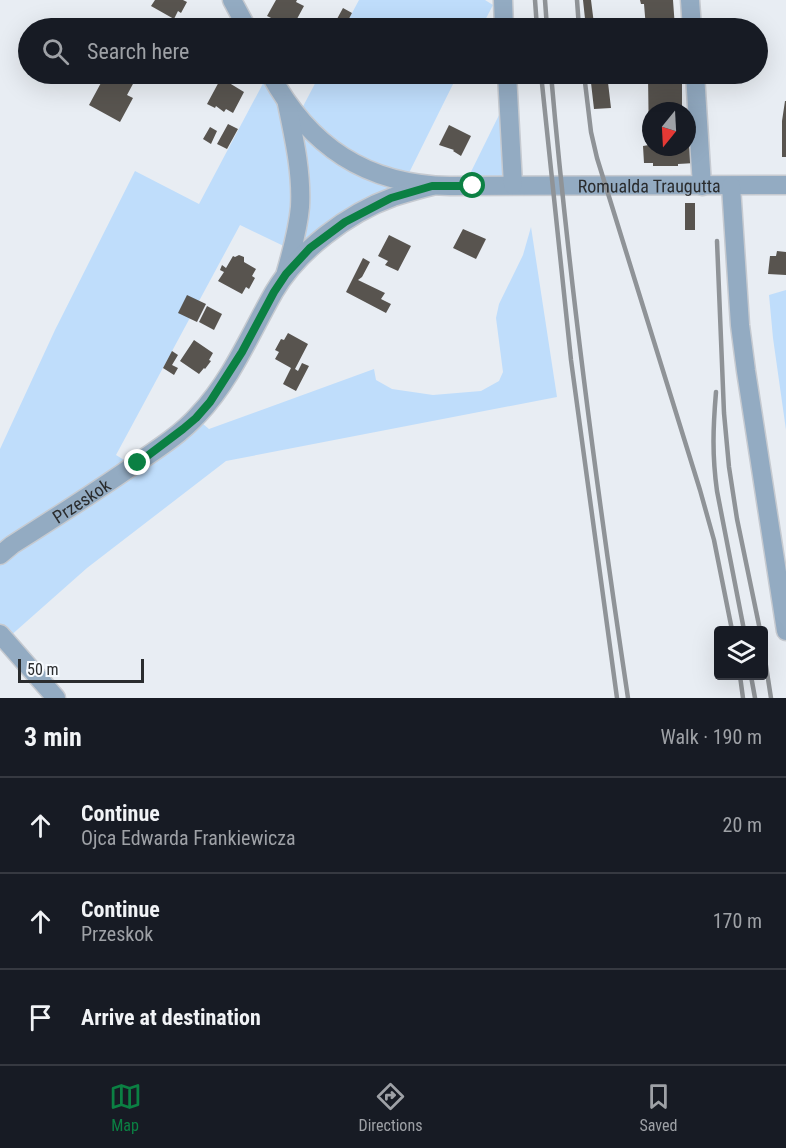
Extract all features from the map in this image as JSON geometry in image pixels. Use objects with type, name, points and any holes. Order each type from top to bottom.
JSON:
[{"type":"street","points":[[232,0],[242,18]]},
{"type":"street","points":[[503,0],[504,18]]},
{"type":"street","points":[[690,0],[691,18]]},
{"type":"street","points":[[276,84],[312,133],[335,152],[379,174],[432,186]]},
{"type":"street","points":[[508,84],[513,185]]},
{"type":"street","points":[[696,84],[702,186]]},
{"type":"street","name":"Przeskok","points":[[286,100],[297,153],[300,199],[297,228],[286,274]]},
{"type":"street","name":"Romualda Traugutta","points":[[432,186],[786,185]]},
{"type":"street","name":"Przeskok","points":[[0,555],[105,486],[196,418],[232,370],[286,274],[310,248],[345,222],[391,198],[432,186]]},
{"type":"street","points":[[731,186],[740,325],[786,631]]},
{"type":"street","points":[[0,634],[56,698]]},
{"type":"shaded area","points":[[359,0],[485,0],[493,5],[486,18],[349,18]]},
{"type":"shaded area","points":[[263,84],[275,84],[298,116],[315,84],[453,84],[405,181],[292,250],[240,225],[116,455],[134,466],[196,418],[209,429],[374,369],[376,380],[392,389],[433,395],[481,391],[499,381],[503,372],[496,318],[499,304],[523,255],[531,227],[557,397],[226,461],[87,568],[0,645],[0,449],[55,330],[135,171],[199,204]]},
{"type":"shaded area","points":[[500,113],[509,113],[513,185],[464,186]]},
{"type":"shaded area","points":[[786,290],[786,430],[769,295]]},
{"type":"building","points":[[155,0],[187,2],[181,13],[178,11],[174,18],[151,6]]},
{"type":"building","points":[[276,0],[297,0],[296,2],[304,6],[297,18],[267,16]]},
{"type":"building","points":[[583,0],[591,0],[593,18],[585,18]]},
{"type":"building","points":[[640,0],[673,0],[674,18],[645,18],[644,4],[641,4]]},
{"type":"building","points":[[343,8],[352,13],[349,18],[338,18]]},
{"type":"building","points":[[100,84],[133,84],[127,95],[133,98],[120,122],[89,105]]},
{"type":"building","points":[[218,84],[231,84],[244,92],[233,113],[226,109],[224,112],[216,106],[215,108],[207,104]]},
{"type":"building","points":[[591,84],[608,84],[611,108],[594,109]]},
{"type":"building","points":[[648,84],[682,84],[682,102],[648,102]]},
{"type":"building","points":[[785,101],[786,157],[782,157],[782,121]]},
{"type":"building","points":[[228,124],[238,129],[227,149],[217,144]]},
{"type":"building","points":[[449,125],[471,136],[461,156],[454,150],[439,145]]},
{"type":"building","points":[[210,127],[217,131],[211,144],[203,139]]},
{"type":"building","points":[[644,156],[695,156],[695,163],[678,164],[678,166],[653,166],[653,163],[644,163]]},
{"type":"building","points":[[685,203],[695,203],[695,230],[685,230]]},
{"type":"building","points":[[463,229],[486,239],[476,259],[453,248]]},
{"type":"building","points":[[389,235],[411,246],[398,271],[385,265],[388,261],[378,256]]},
{"type":"building","points":[[777,251],[786,252],[786,275],[768,274],[770,256],[776,256]]},
{"type":"building","points":[[233,256],[244,257],[244,262],[256,269],[252,276],[255,278],[249,289],[246,287],[242,294],[218,281],[224,272],[220,270],[222,265],[226,268]]},
{"type":"building","points":[[363,258],[370,262],[358,280],[385,293],[381,299],[391,304],[386,313],[346,292]]},
{"type":"building","points":[[187,295],[206,304],[197,322],[178,313]]},
{"type":"building","points":[[207,306],[222,314],[214,330],[199,322]]},
{"type":"building","points":[[288,333],[308,344],[295,369],[298,371],[302,363],[309,366],[296,391],[283,384],[291,368],[275,359],[279,352],[275,350],[281,339],[284,340]]},
{"type":"building","points":[[194,340],[213,353],[209,360],[211,361],[199,374],[180,361]]},
{"type":"building","points":[[172,351],[178,355],[172,365],[178,368],[174,375],[163,368]]},
{"type":"railway","points":[[535,0],[536,18]]},
{"type":"railway","points":[[545,0],[546,18]]},
{"type":"railway","points":[[577,0],[578,18]]},
{"type":"railway","points":[[542,84],[571,360],[617,698]]},
{"type":"railway","points":[[552,84],[566,230],[585,386],[628,698]]},
{"type":"railway","points":[[585,84],[591,132],[597,158],[700,490],[714,540],[731,626]]},
{"type":"railway","points":[[717,241],[724,413],[729,467],[737,519],[759,626]]},
{"type":"railway","points":[[716,392],[715,478],[743,626]]},
{"type":"railway","points":[[768,679],[771,698]]},
{"type":"railway","points":[[741,680],[743,698]]},
{"type":"railway","points":[[752,680],[755,698]]},
{"type":"route","points":[[138,463],[196,418],[210,402],[232,370],[274,292],[286,274],[310,248],[345,222],[391,198],[432,186],[473,186]]}]
